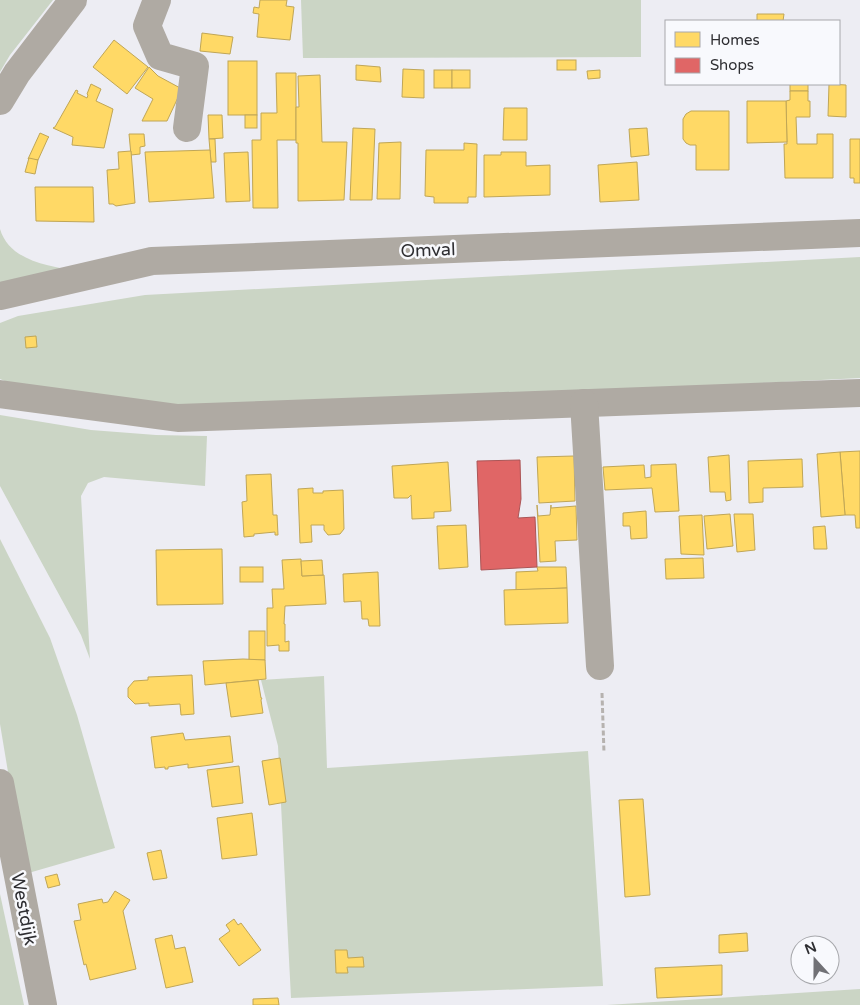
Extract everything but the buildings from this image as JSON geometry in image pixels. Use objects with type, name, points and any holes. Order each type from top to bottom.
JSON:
[{"type":"street","points":[[0,101],[17,73],[73,0]]},
{"type":"street","points":[[156,0],[147,26],[160,56],[195,66],[187,128]]},
{"type":"street","name":"Omval","points":[[0,296],[152,261],[860,233]]},
{"type":"street","points":[[0,394],[178,418],[860,392]]},
{"type":"street","points":[[584,402],[600,666]]},
{"type":"street","name":"Westdijk","points":[[0,783],[43,1005]]},
{"type":"path","points":[[600,666],[604,752]]},
{"type":"green space","points":[[0,0],[53,0],[10,55],[0,72]]},
{"type":"green space","points":[[301,0],[641,0],[641,57],[303,58]]},
{"type":"green space","points":[[0,229],[12,249],[21,255],[43,264],[78,272],[0,285]]},
{"type":"green space","points":[[860,257],[860,378],[591,392],[183,405],[19,387],[0,379],[0,323],[18,316],[145,295]]},
{"type":"green space","points":[[0,415],[91,430],[156,435],[207,436],[205,486],[104,477],[88,483],[81,496],[90,659],[81,635],[0,486]]},
{"type":"green space","points":[[0,539],[50,638],[77,715],[115,848],[25,874],[0,724]]},
{"type":"green space","points":[[324,676],[327,768],[588,751],[603,986],[291,998],[278,746],[261,680]]},
{"type":"green space","points":[[0,894],[24,1005],[0,1005]]},
{"type":"green space","points":[[860,989],[860,1005],[607,1005]]}]
